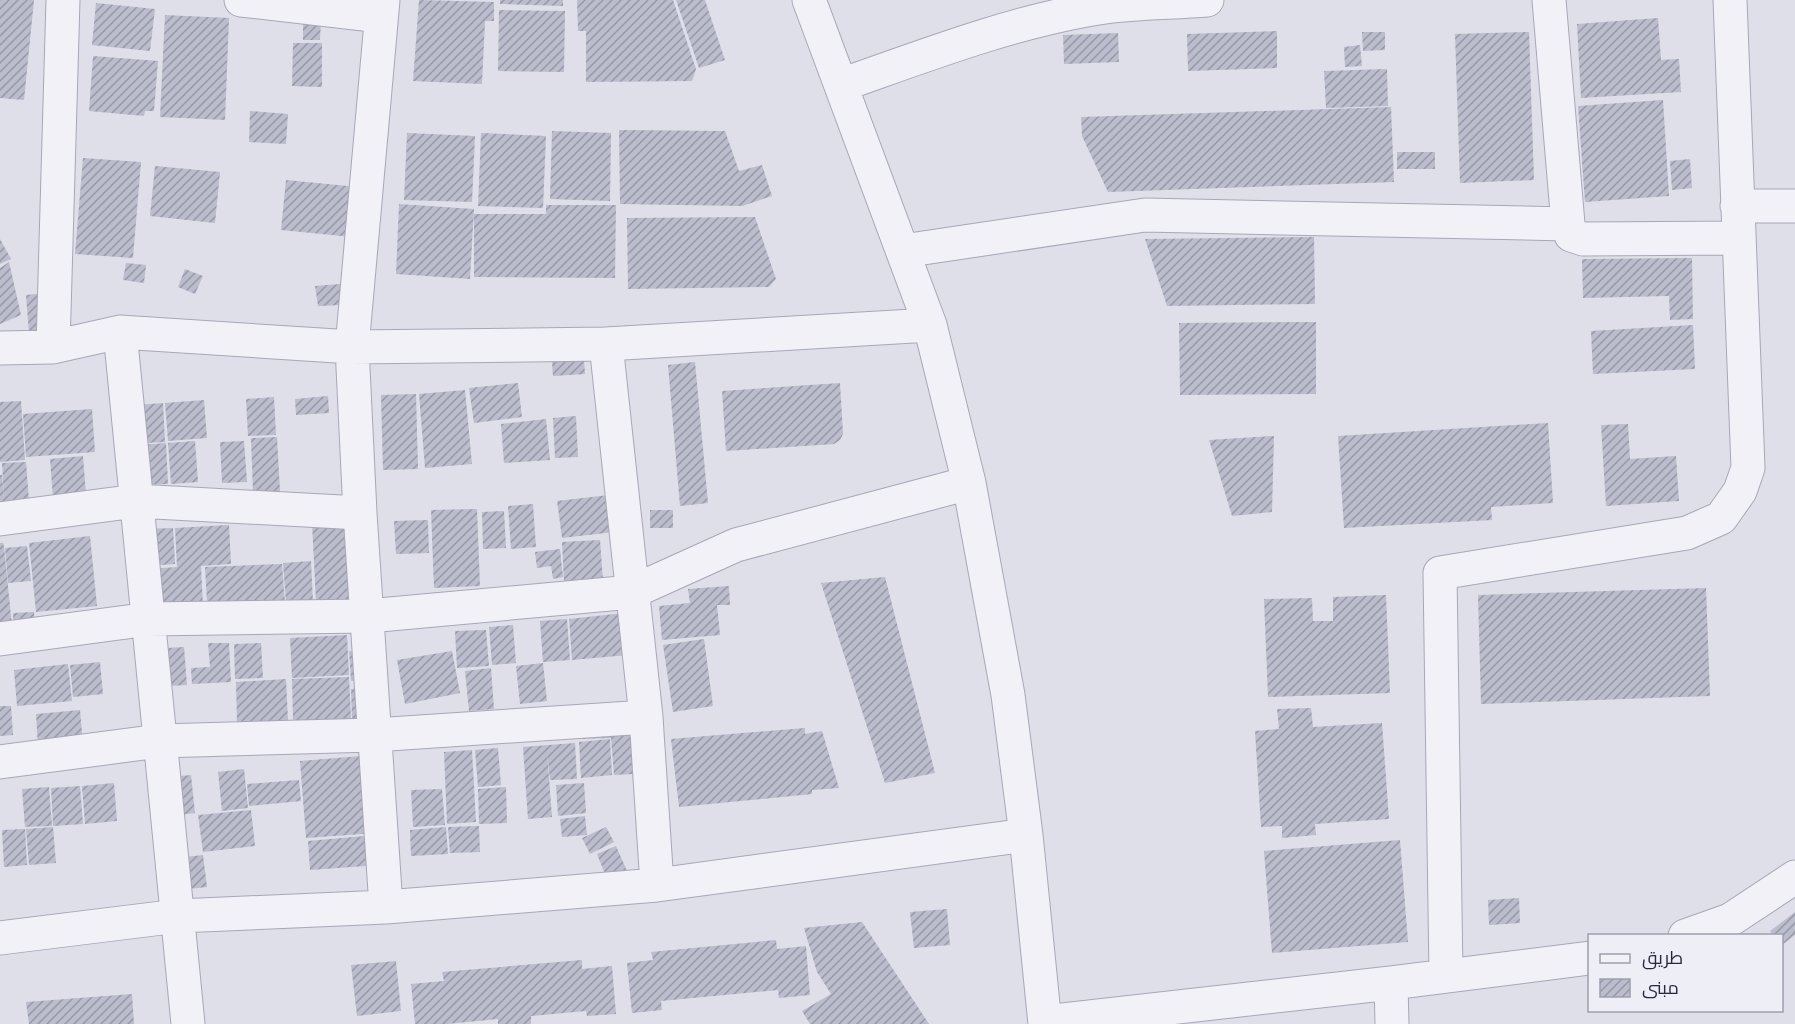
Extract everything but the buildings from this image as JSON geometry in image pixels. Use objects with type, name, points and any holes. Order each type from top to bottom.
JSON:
[{"type":"street","points":[[53,347],[63,0]]},
{"type":"street","points":[[241,0],[382,8],[352,347],[360,513],[386,907]]},
{"type":"street","points":[[809,0],[930,325],[969,483],[1008,695],[1026,835],[1045,1023],[1588,958]]},
{"type":"street","points":[[842,85],[977,37],[1042,20],[1094,8],[1207,0]]},
{"type":"street","points":[[1549,0],[1568,224],[1571,235],[1583,239],[1738,238]]},
{"type":"street","points":[[1446,975],[1440,573],[1687,533],[1721,518],[1740,491],[1748,468],[1730,0]]},
{"type":"street","points":[[1737,206],[1795,206]]},
{"type":"street","points":[[903,251],[1145,215],[1568,224]]},
{"type":"street","points":[[0,348],[53,347],[120,332],[352,347],[606,344],[930,325]]},
{"type":"street","points":[[120,332],[188,1024]]},
{"type":"street","points":[[606,344],[645,717],[657,885]]},
{"type":"street","points":[[0,639],[148,619],[368,616],[632,592],[736,544],[969,483]]},
{"type":"street","points":[[0,519],[136,501],[360,513]]},
{"type":"street","points":[[0,762],[159,741],[374,735],[645,717]]},
{"type":"street","points":[[0,938],[178,916],[386,907],[657,885],[1026,835]]},
{"type":"street","points":[[1691,934],[1730,920],[1795,878]]},
{"type":"street","points":[[1391,983],[1392,1024]]}]
